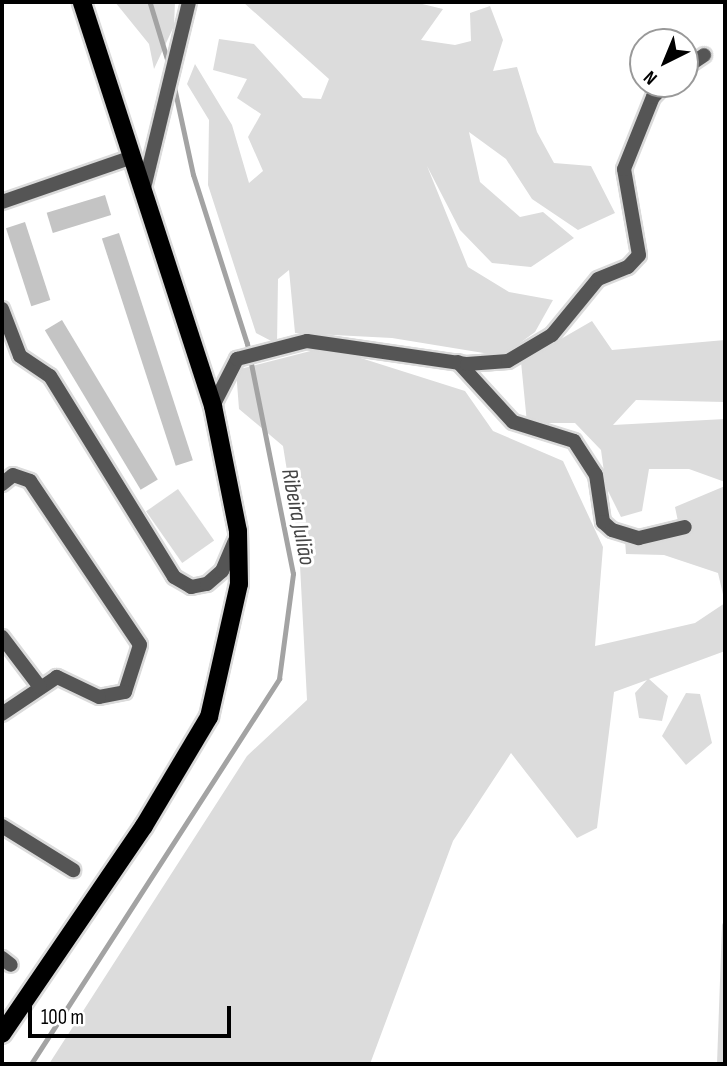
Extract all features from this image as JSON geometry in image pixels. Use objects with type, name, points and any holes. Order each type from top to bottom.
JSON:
[{"type":"main road","points":[[2,1034],[144,826],[209,717],[236,605],[238,531],[213,406],[82,2]]},
{"type":"lane","points":[[144,188],[189,2]]},
{"type":"lane","points":[[699,58],[704,55]]},
{"type":"lane","points":[[213,406],[237,359],[307,341],[458,362],[508,361],[552,335],[597,279],[628,267],[639,255],[624,169],[653,98]]},
{"type":"lane","points":[[2,202],[133,157]]},
{"type":"lane","points":[[2,309],[20,356],[50,376],[174,577],[195,588],[214,579],[238,531]]},
{"type":"lane","points":[[458,362],[513,422],[574,441],[596,475],[603,522],[612,530],[639,538],[685,527]]},
{"type":"lane","points":[[2,484],[13,475],[30,481],[140,645],[132,683],[111,698],[57,677],[2,714]]},
{"type":"lane","points":[[2,637],[40,687]]},
{"type":"lane","points":[[2,826],[73,870]]},
{"type":"shaded area","points":[[115,2],[175,2],[174,26],[154,69],[149,44]]},
{"type":"shaded area","points":[[243,2],[414,2],[443,9],[421,40],[455,45],[471,41],[470,13],[490,6],[503,40],[493,71],[517,67],[537,132],[554,163],[591,166],[615,213],[578,230],[532,199],[506,159],[469,132],[480,182],[520,217],[543,212],[574,238],[531,267],[492,263],[460,230],[427,166],[468,267],[509,292],[553,300],[535,332],[502,356],[392,338],[295,333],[289,270],[278,279],[277,344],[256,333],[208,185],[209,120],[187,84],[195,64],[232,125],[249,183],[263,171],[248,137],[261,114],[237,98],[247,79],[213,70],[219,39],[254,44],[303,98],[321,99],[329,79]]},
{"type":"shaded area","points":[[592,321],[612,350],[725,340],[725,402],[636,400],[613,425],[725,419],[725,482],[689,469],[649,469],[642,511],[621,517],[606,487],[601,450],[575,423],[527,423],[521,362]]},
{"type":"shaded area","points":[[326,347],[465,391],[493,431],[563,461],[603,547],[595,646],[695,623],[725,603],[725,651],[649,679],[668,696],[662,721],[639,718],[635,693],[647,680],[614,692],[597,828],[577,838],[511,753],[453,841],[370,1064],[49,1064],[247,756],[307,700],[299,546],[283,446],[239,409],[236,370]]},
{"type":"shaded area","points":[[725,486],[725,603],[718,573],[664,555],[626,554],[625,540],[653,533],[681,536],[675,507]]},
{"type":"shaded area","points":[[178,489],[214,541],[182,563],[146,511]]},
{"type":"shaded area","points":[[686,693],[700,694],[712,743],[686,765],[662,736]]},
{"type":"shaded area","points":[[725,918],[725,1064],[717,1064],[722,925]]},
{"type":"building","points":[[105,195],[111,215],[53,233],[47,213]]},
{"type":"building","points":[[25,222],[50,300],[31,306],[6,228]]},
{"type":"building","points":[[119,233],[193,460],[176,466],[102,239]]},
{"type":"building","points":[[62,320],[158,479],[141,490],[45,330]]},
{"type":"waterway","name":"Ribeira Julião","points":[[150,2],[169,64]]},
{"type":"waterway","name":"Ribeira Julião","points":[[31,1064],[279,679],[293,574],[247,344],[193,175],[174,87]]}]
